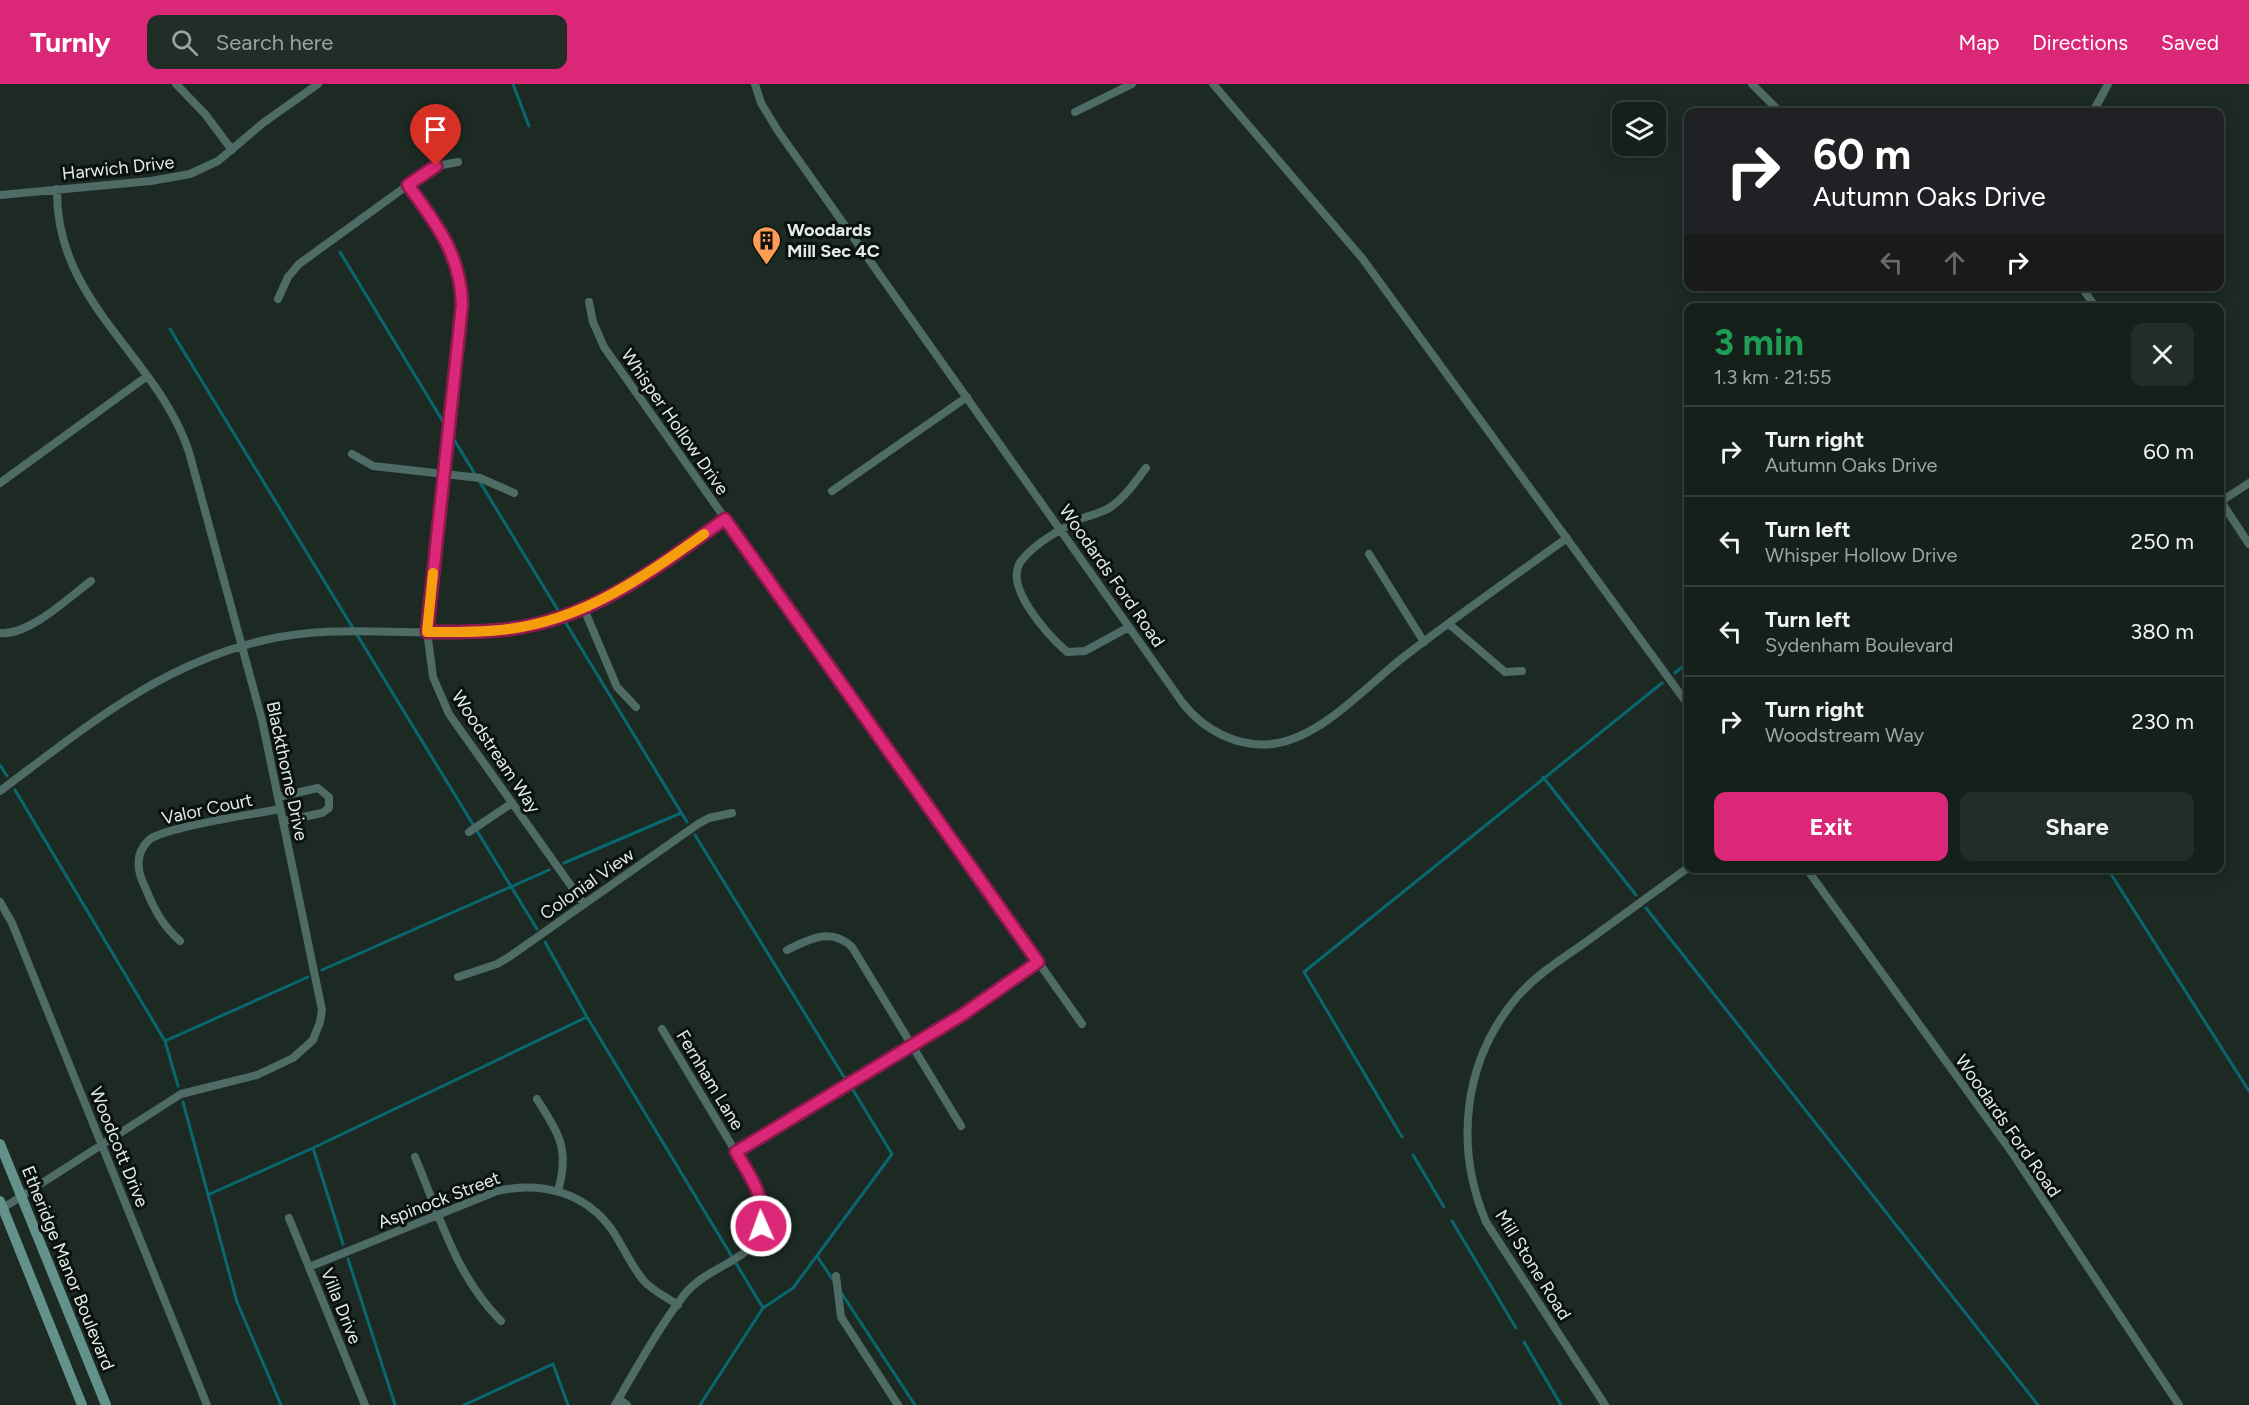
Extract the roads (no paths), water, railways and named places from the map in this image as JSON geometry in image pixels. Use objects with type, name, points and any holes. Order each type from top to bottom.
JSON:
[{"type":"main road","name":"Etheridge Manor Boulevard","points":[[0,1144],[106,1405]]},
{"type":"main road","name":"Etheridge Manor Boulevard","points":[[1,1206],[82,1405]]},
{"type":"street","points":[[176,84],[205,114],[232,150]]},
{"type":"street","name":"Harwich Drive","points":[[0,195],[177,177],[209,167],[318,84]]},
{"type":"street","name":"Woodards Ford Road","points":[[755,84],[761,103],[778,131],[1129,627],[1193,715],[1212,731],[1238,741],[1257,744],[1278,743],[1312,731],[1424,642],[1568,538]]},
{"type":"street","points":[[1075,112],[1132,84]]},
{"type":"street","points":[[1213,84],[1362,258],[1684,699]]},
{"type":"street","points":[[1752,84],[1776,108]]},
{"type":"street","points":[[2095,108],[2108,84]]},
{"type":"street","points":[[278,299],[288,277],[299,264],[436,166],[458,162]]},
{"type":"street","name":"Woodstream Way","points":[[408,185],[449,243],[462,285],[427,632],[433,677],[444,704],[584,904]]},
{"type":"street","name":"Blackthorne Drive","points":[[1,1206],[21,1196],[181,1094],[263,1073],[293,1058],[313,1040],[320,1022],[321,1010],[278,797],[243,646],[185,439],[172,414],[92,304],[72,266],[58,217],[57,189]]},
{"type":"street","name":"Whisper Hollow Drive","points":[[589,302],[592,322],[604,347],[1082,1024]]},
{"type":"street","points":[[0,483],[146,377]]},
{"type":"street","points":[[832,491],[967,397]]},
{"type":"street","points":[[352,454],[373,466],[480,478],[514,493]]},
{"type":"street","points":[[1129,627],[1085,651],[1067,652],[1048,634],[1020,591],[1016,575],[1021,560],[1061,531],[1110,508],[1127,492],[1146,468]]},
{"type":"street","points":[[2224,499],[2249,483]]},
{"type":"street","points":[[2224,507],[2249,544]]},
{"type":"street","points":[[0,791],[120,702],[188,664],[267,639],[325,632],[510,629],[544,622],[584,609],[622,591],[725,519]]},
{"type":"street","points":[[1369,554],[1424,642]]},
{"type":"street","points":[[0,633],[17,633],[28,627],[91,581]]},
{"type":"street","points":[[584,609],[617,687],[636,708]]},
{"type":"street","points":[[1449,624],[1505,672],[1522,671]]},
{"type":"street","name":"Valor Court","points":[[278,797],[318,788],[329,797],[329,807],[322,813],[283,821]]},
{"type":"street","points":[[469,832],[512,803]]},
{"type":"street","name":"Valor Court","points":[[180,941],[159,920],[140,875],[138,860],[147,842],[169,832],[280,809]]},
{"type":"street","name":"Colonial View","points":[[458,977],[509,957],[704,821],[732,813]]},
{"type":"street","name":"Mill Stone Road","points":[[1605,1405],[1486,1222],[1476,1196],[1468,1162],[1466,1134],[1469,1104],[1478,1066],[1489,1038],[1519,996],[1541,974],[1684,871]]},
{"type":"street","name":"Woodards Ford Road","points":[[1810,873],[2013,1154],[2179,1405]]},
{"type":"street","name":"Woodcott Drive","points":[[0,902],[12,923],[207,1405]]},
{"type":"street","points":[[787,950],[821,936],[832,936],[846,942],[961,1126]]},
{"type":"street","points":[[736,1152],[962,1015],[1038,962]]},
{"type":"street","name":"Fernham Lane","points":[[617,1402],[678,1305],[692,1287],[745,1253],[758,1234],[763,1216],[758,1189],[662,1029]]},
{"type":"street","points":[[537,1099],[556,1129],[564,1151],[565,1165],[558,1191]]},
{"type":"street","points":[[415,1157],[470,1285],[501,1321]]},
{"type":"street","name":"Aspinock Street","points":[[309,1267],[488,1194],[517,1186],[558,1191],[596,1211],[612,1230],[642,1279],[678,1305]]},
{"type":"street","name":"Villa Drive","points":[[289,1218],[365,1405]]},
{"type":"street","points":[[836,1276],[841,1317],[898,1405]]},
{"type":"street","points":[[617,1402],[627,1405]]},
{"type":"waterway","points":[[513,84],[529,126]]},
{"type":"waterway","points":[[340,252],[447,428]]},
{"type":"waterway","points":[[170,329],[537,929]]},
{"type":"waterway","points":[[450,433],[687,822]]},
{"type":"waterway","points":[[1675,673],[1684,665]]},
{"type":"waterway","points":[[1402,1137],[1304,972],[1662,683]]},
{"type":"waterway","points":[[0,765],[7,776]]},
{"type":"waterway","points":[[1543,777],[1636,895]]},
{"type":"waterway","points":[[15,790],[165,1041],[178,1086]]},
{"type":"waterway","points":[[564,863],[681,813]]},
{"type":"waterway","points":[[695,835],[844,1077]]},
{"type":"waterway","points":[[322,970],[549,870]]},
{"type":"waterway","points":[[2110,873],[2249,1091]]},
{"type":"waterway","points":[[1646,908],[2038,1405]]},
{"type":"waterway","points":[[545,942],[587,1017],[763,1308]]},
{"type":"waterway","points":[[165,1041],[308,977]]},
{"type":"waterway","points":[[210,1194],[313,1148],[587,1017]]},
{"type":"waterway","points":[[700,1405],[763,1308],[793,1288],[892,1154],[853,1090]]},
{"type":"waterway","points":[[183,1102],[237,1302],[281,1405]]},
{"type":"waterway","points":[[313,1148],[343,1244]]},
{"type":"waterway","points":[[1413,1155],[1444,1207]]},
{"type":"waterway","points":[[1452,1221],[1516,1328]]},
{"type":"waterway","points":[[817,1256],[835,1283]]},
{"type":"waterway","points":[[348,1259],[395,1405]]},
{"type":"waterway","points":[[840,1291],[915,1405]]},
{"type":"waterway","points":[[1524,1342],[1561,1405]]},
{"type":"waterway","points":[[464,1405],[553,1364],[568,1405]]},
{"type":"place","name":"Woodards Mill Sec 4C","points":[[766,266]]}]
